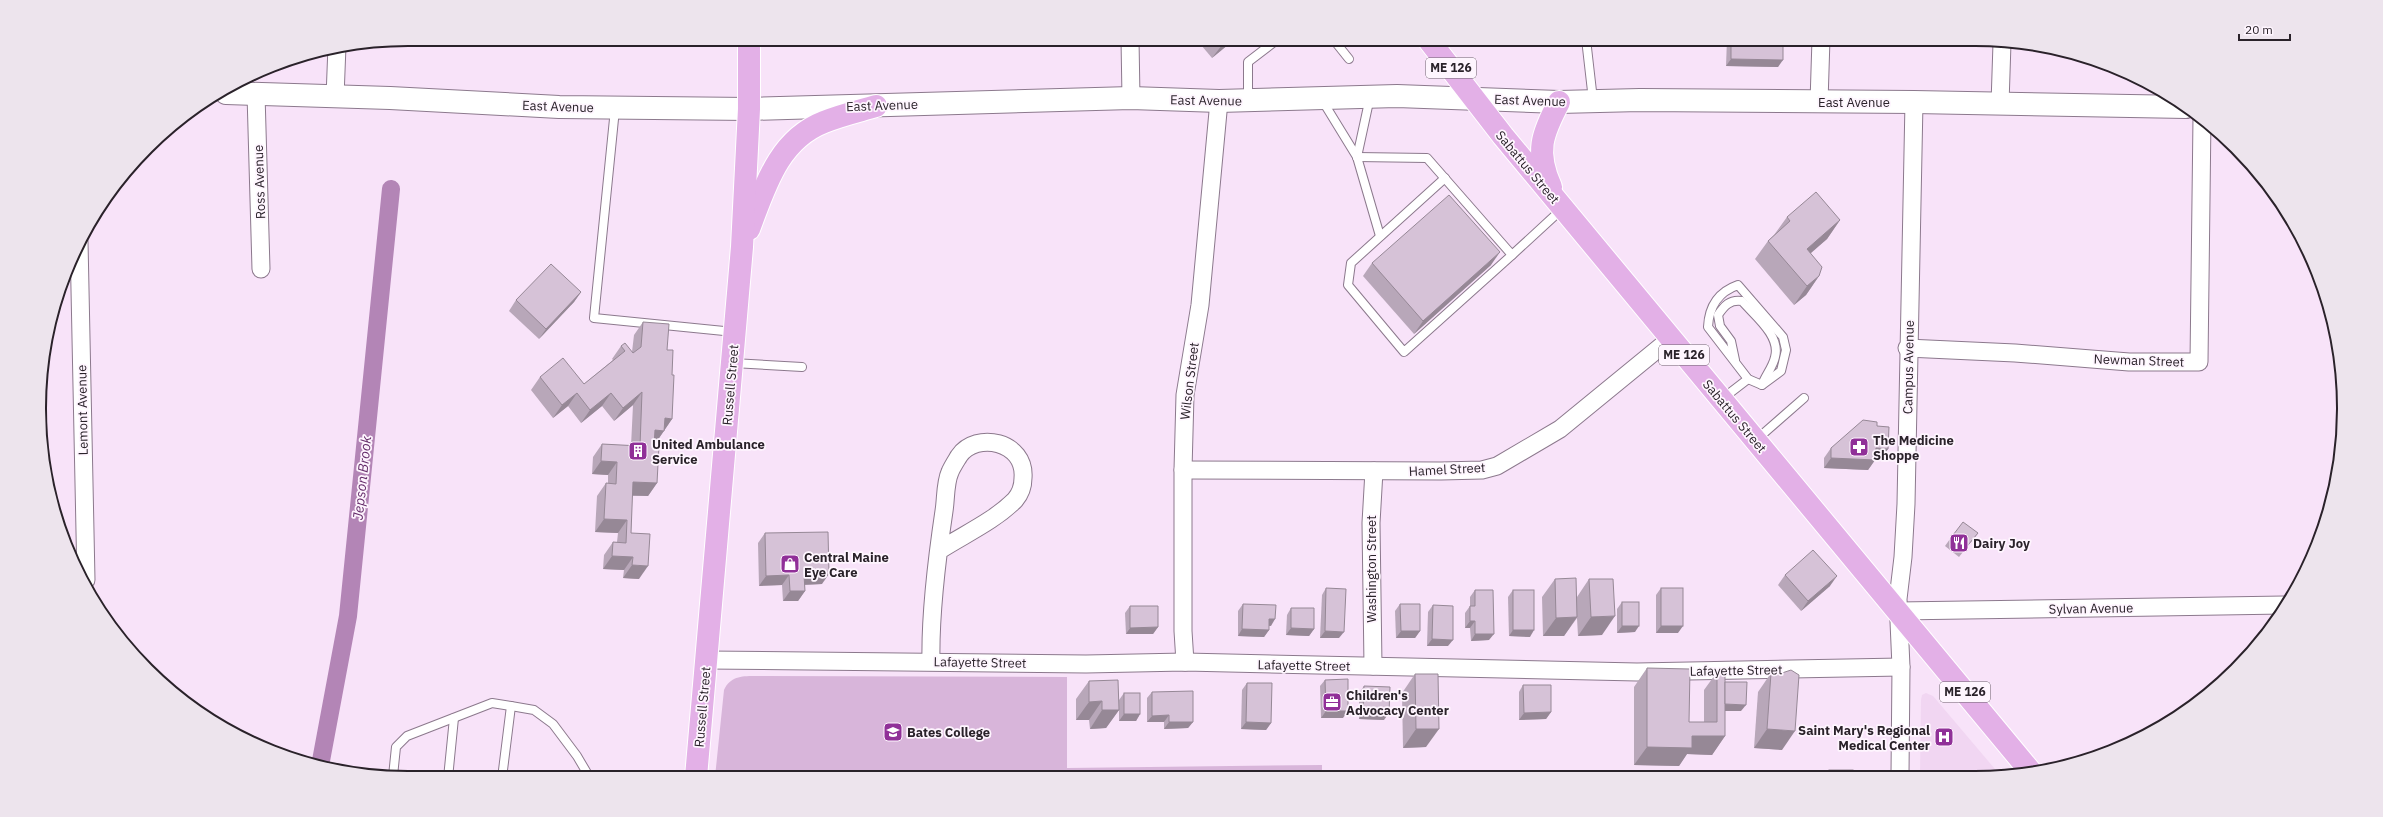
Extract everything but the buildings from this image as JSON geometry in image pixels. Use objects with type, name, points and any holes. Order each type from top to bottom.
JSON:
[{"type":"main road","name":"Russell Street","points":[[697,771],[742,247],[748,109],[749,46]]},
{"type":"main road","name":"Sabattus Street","points":[[1434,46],[1472,98],[1560,206],[2027,767]]},
{"type":"main road","name":"East Avenue","points":[[230,93],[615,107],[748,109],[1131,98],[1219,101],[1370,97],[1472,98],[1559,102],[1593,100],[2173,105]]},
{"type":"main road","points":[[1559,102],[1543,136],[1540,155],[1545,173],[1560,206]]},
{"type":"main road","points":[[742,247],[777,160],[797,138],[823,122],[876,106]]},
{"type":"street","points":[[1130,46],[1131,98]]},
{"type":"street","points":[[1819,102],[1821,46]]},
{"type":"street","points":[[2000,104],[2002,47]]},
{"type":"street","points":[[335,97],[337,53]]},
{"type":"street","name":"Ross Avenue","points":[[256,94],[261,269]]},
{"type":"street","name":"Wilson Street","points":[[1185,662],[1183,631],[1183,470],[1185,395],[1200,305],[1219,101]]},
{"type":"street","name":"Campus Avenue","points":[[1900,771],[1901,667],[1898,611],[1906,504],[1914,102]]},
{"type":"street","name":"Newman Street","points":[[1908,348],[2129,362],[2199,362],[2202,126]]},
{"type":"street","name":"Lemont Avenue","points":[[79,257],[82,562]]},
{"type":"street","name":"Hamel Street","points":[[1183,470],[1441,471],[1482,470],[1497,466],[1560,428],[1670,339]]},
{"type":"street","points":[[931,661],[940,550],[950,473],[959,455],[965,450],[980,444],[999,444],[1016,452],[1021,458],[1024,470],[1021,491],[1016,499],[997,515],[940,550]]},
{"type":"street","name":"Washington Street","points":[[1373,666],[1371,524],[1374,471]]},
{"type":"street","name":"Sylvan Avenue","points":[[1898,611],[2278,606]]},
{"type":"street","name":"Lafayette Street","points":[[706,660],[931,661],[1086,664],[1185,662],[1637,672],[1901,667]]},
{"type":"lane","points":[[1248,100],[1248,62],[1269,46]]},
{"type":"lane","points":[[1339,46],[1350,58]]},
{"type":"lane","points":[[1587,46],[1593,100]]},
{"type":"lane","points":[[1357,157],[1370,97]]},
{"type":"lane","points":[[1321,98],[1357,157],[1380,236]]},
{"type":"lane","points":[[615,107],[594,318],[735,332]]},
{"type":"lane","points":[[1357,157],[1427,158],[1512,254]]},
{"type":"lane","points":[[1445,178],[1351,263],[1348,285],[1404,352],[1512,254],[1560,206]]},
{"type":"lane","points":[[1738,285],[1783,337],[1786,350],[1781,371],[1762,385],[1748,379],[1708,327],[1709,313],[1713,303],[1726,290],[1738,285]]},
{"type":"lane","points":[[1736,364],[1730,341],[1720,326],[1718,316],[1728,302],[1736,300],[1742,301],[1773,337],[1776,345],[1774,362],[1762,385]]},
{"type":"lane","points":[[732,363],[802,368]]},
{"type":"lane","points":[[1721,400],[1748,379]]},
{"type":"lane","points":[[1756,441],[1804,398]]},
{"type":"lane","points":[[394,770],[396,747],[407,736],[492,703],[534,710],[553,724],[577,756],[586,771]]},
{"type":"lane","points":[[503,771],[511,706]]},
{"type":"lane","points":[[449,771],[454,718]]},
{"type":"shaded area","name":"Bates College","points":[[743,676],[1067,677],[1067,768],[1322,765],[1322,771],[716,771],[724,690],[730,681]]},
{"type":"shaded area","name":"Saint Mary's Regional Medical Center","points":[[1926,693],[1933,696],[1996,770],[1920,771],[1922,695]]},
{"type":"waterway","name":"Jepson Brook","points":[[321,760],[348,616],[391,189]]},
{"type":"place","name":"The Medicine Shoppe","points":[[1859,447]]},
{"type":"place","name":"United Ambulance Service","points":[[638,451]]},
{"type":"place","name":"Dairy Joy","points":[[1959,543]]},
{"type":"place","name":"Central Maine Eye Care","points":[[790,564]]},
{"type":"place","name":"Children's Advocacy Center","points":[[1332,702]]},
{"type":"place","name":"Bates College","points":[[893,732]]},
{"type":"place","name":"Saint Mary's Regional Medical Center","points":[[1944,737]]}]
